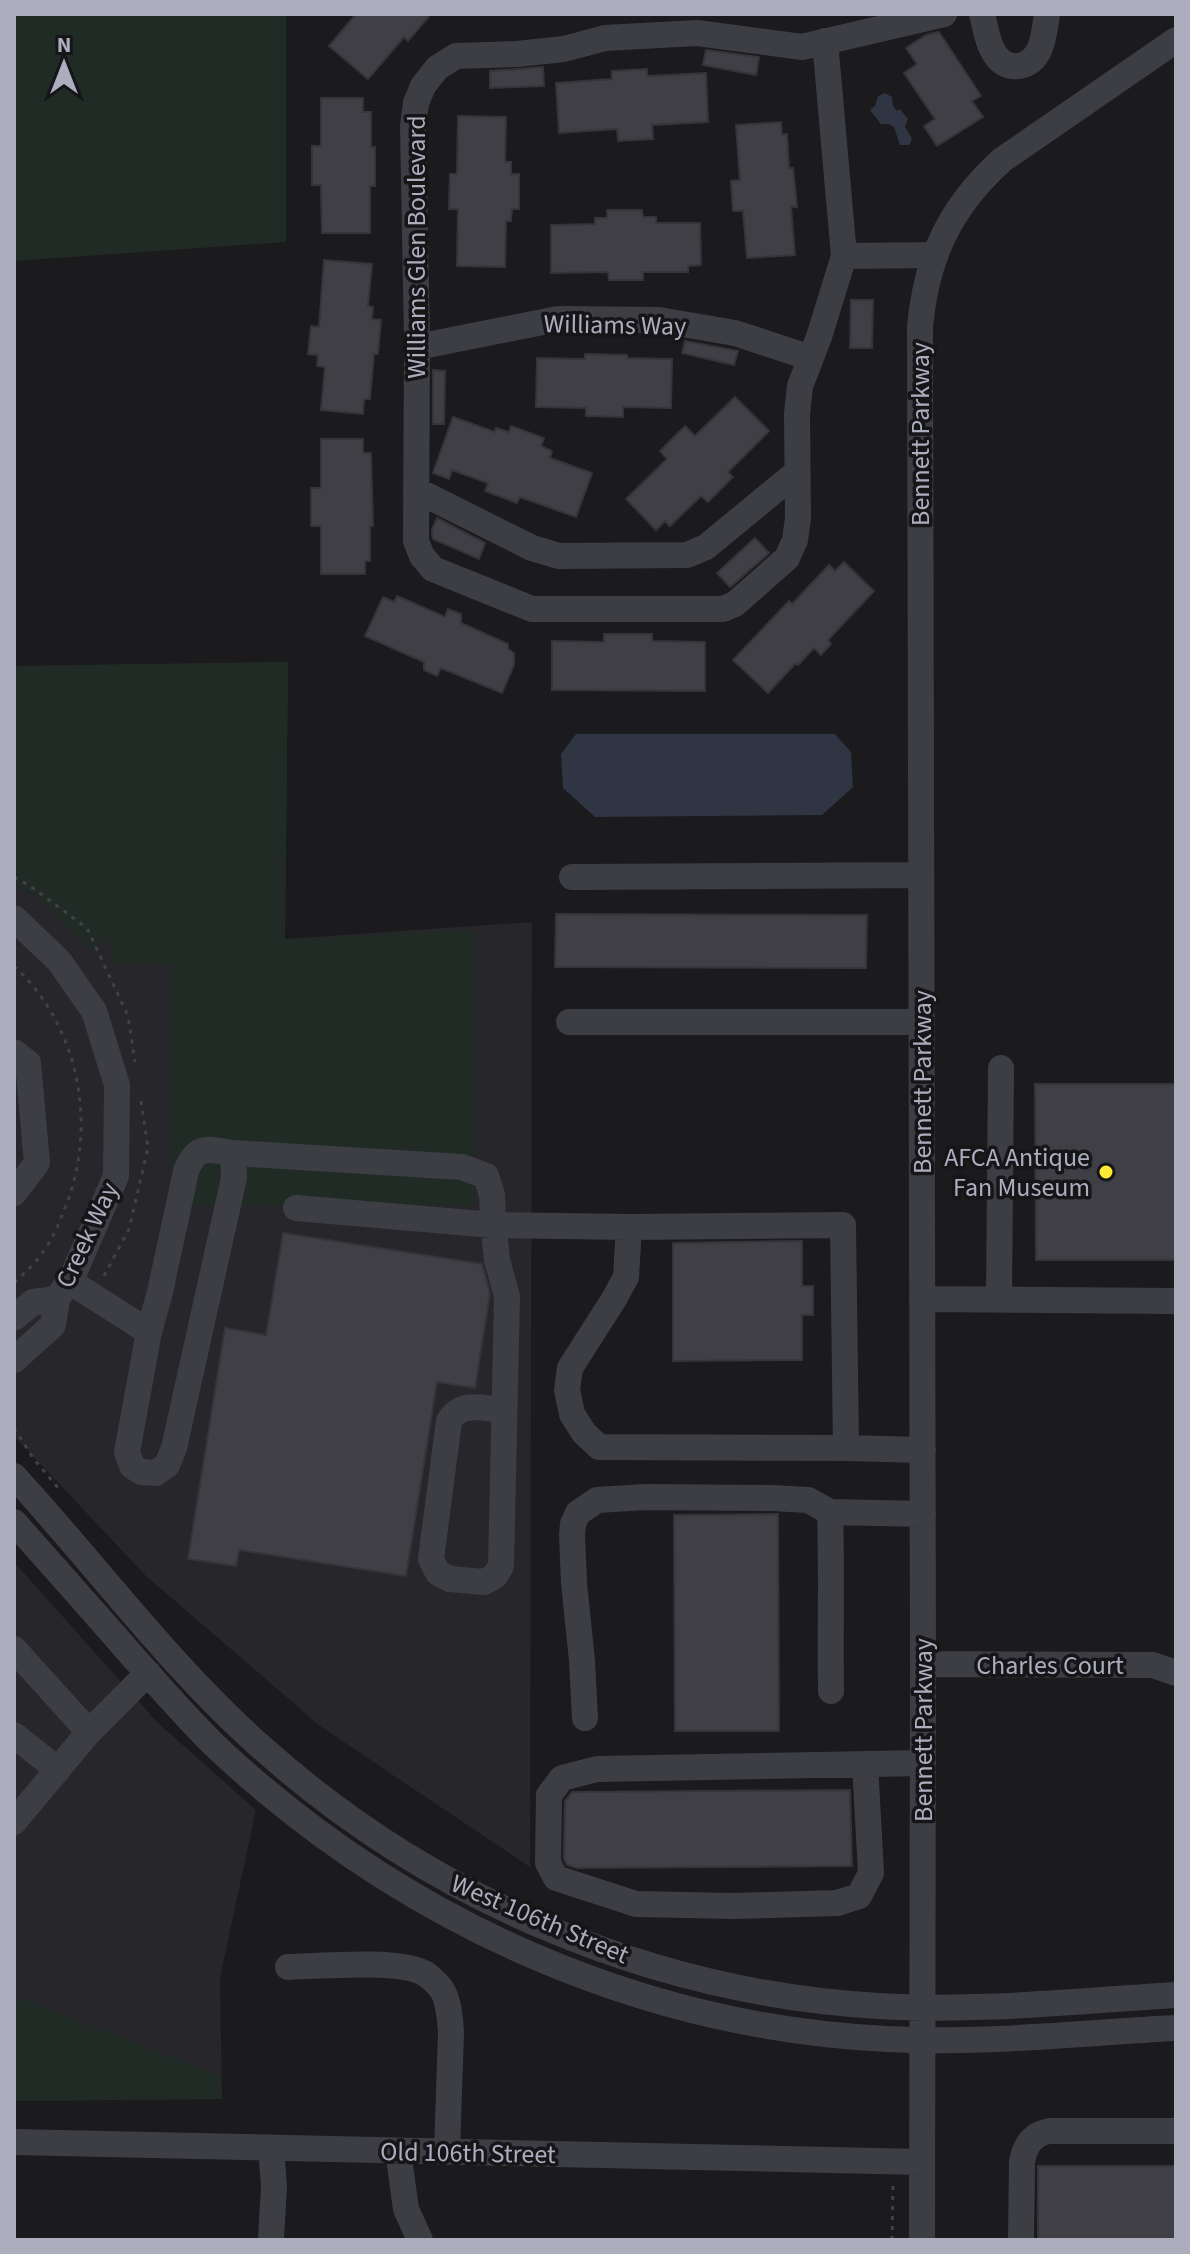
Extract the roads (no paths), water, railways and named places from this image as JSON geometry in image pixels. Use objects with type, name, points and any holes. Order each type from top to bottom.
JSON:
[{"type":"street","name":"Williams Glen Boulevard","points":[[825,41],[844,256],[800,386],[797,414],[798,518],[795,540],[787,558],[735,604],[723,609],[532,609],[433,569],[422,556],[416,541],[417,347],[413,126],[416,103],[423,86],[437,68],[456,56],[564,49],[605,38],[697,33],[802,47],[825,41],[944,14]]},
{"type":"street","points":[[982,14],[988,40],[1000,61],[1016,66],[1036,56],[1044,40],[1047,14]]},
{"type":"street","name":"Bennett Parkway","points":[[922,2240],[920,327],[923,299],[929,271],[952,217],[983,177],[1002,160],[1176,40]]},
{"type":"street","points":[[844,256],[935,255]]},
{"type":"street","name":"Williams Way","points":[[417,347],[558,319],[659,320],[735,333],[811,358]]},
{"type":"street","points":[[416,490],[532,548],[559,556],[687,555],[706,547],[797,472]]},
{"type":"street","points":[[572,877],[921,875]]},
{"type":"street","name":"Creek Way","points":[[14,918],[59,961],[94,1011],[117,1085],[116,1176],[63,1290],[53,1325],[14,1360]]},
{"type":"street","points":[[569,1022],[922,1022]]},
{"type":"street","points":[[14,1052],[28,1063],[24,1120],[37,1163],[14,1193]]},
{"type":"street","points":[[999,1299],[1001,1068]]},
{"type":"street","points":[[233,1153],[234,1178],[174,1448],[167,1465],[156,1473],[141,1472],[132,1466],[127,1452],[149,1332],[186,1171],[192,1156],[204,1149],[462,1167],[486,1176],[492,1195],[497,1260],[507,1296],[501,1566],[495,1576],[484,1582],[450,1579],[438,1573],[431,1559],[449,1421],[462,1407],[504,1410]]},
{"type":"street","points":[[296,1208],[493,1225],[843,1225],[846,1448]]},
{"type":"street","points":[[629,1227],[626,1277],[570,1368],[567,1390],[572,1414],[584,1433],[599,1447],[923,1450]]},
{"type":"street","points":[[63,1290],[149,1332]]},
{"type":"street","name":"Creek Way","points":[[14,1318],[33,1302],[63,1290]]},
{"type":"street","points":[[922,1299],[1176,1301]]},
{"type":"street","name":"West 106th Street","points":[[14,1476],[186,1671],[261,1747],[368,1830],[452,1883],[495,1905],[636,1961],[743,1988],[814,1999],[923,2008],[1176,1995]]},
{"type":"street","points":[[585,1718],[572,1535],[578,1513],[597,1500],[646,1497],[808,1500],[830,1512],[923,1514]]},
{"type":"street","points":[[830,1512],[833,1575],[831,1691]]},
{"type":"street","name":"West 106th Street","points":[[14,1522],[225,1755],[299,1819],[370,1868],[469,1927],[528,1954],[634,1993],[709,2013],[803,2031],[923,2040],[1176,2028]]},
{"type":"street","points":[[14,1649],[89,1732]]},
{"type":"street","name":"Charles Court","points":[[923,1664],[1153,1665],[1176,1673]]},
{"type":"street","points":[[18,1809],[148,1673]]},
{"type":"street","points":[[14,1735],[58,1770]]},
{"type":"street","points":[[865,1764],[871,1873],[859,1896],[837,1903],[734,1906],[636,1904],[556,1878],[548,1863],[549,1795],[562,1778],[597,1769],[865,1764],[923,1763]]},
{"type":"street","points":[[288,1967],[398,1967],[425,1973],[442,1990],[451,2032],[447,2152]]},
{"type":"street","points":[[1021,2240],[1024,2150],[1041,2132],[1176,2131]]},
{"type":"street","name":"Old 106th Street","points":[[14,2142],[922,2162]]},
{"type":"street","points":[[271,2148],[274,2187],[271,2238]]},
{"type":"street","points":[[398,2151],[406,2209],[420,2240]]},
{"type":"water","points":[[885,93],[892,97],[897,111],[900,109],[908,119],[905,127],[912,139],[909,145],[900,145],[894,127],[881,124],[870,110],[878,96]]},
{"type":"water","points":[[576,734],[835,734],[851,752],[853,787],[822,815],[595,817],[563,788],[561,754]]},
{"type":"place","name":"AFCA Antique Fan Museum","points":[[1106,1172]]}]
